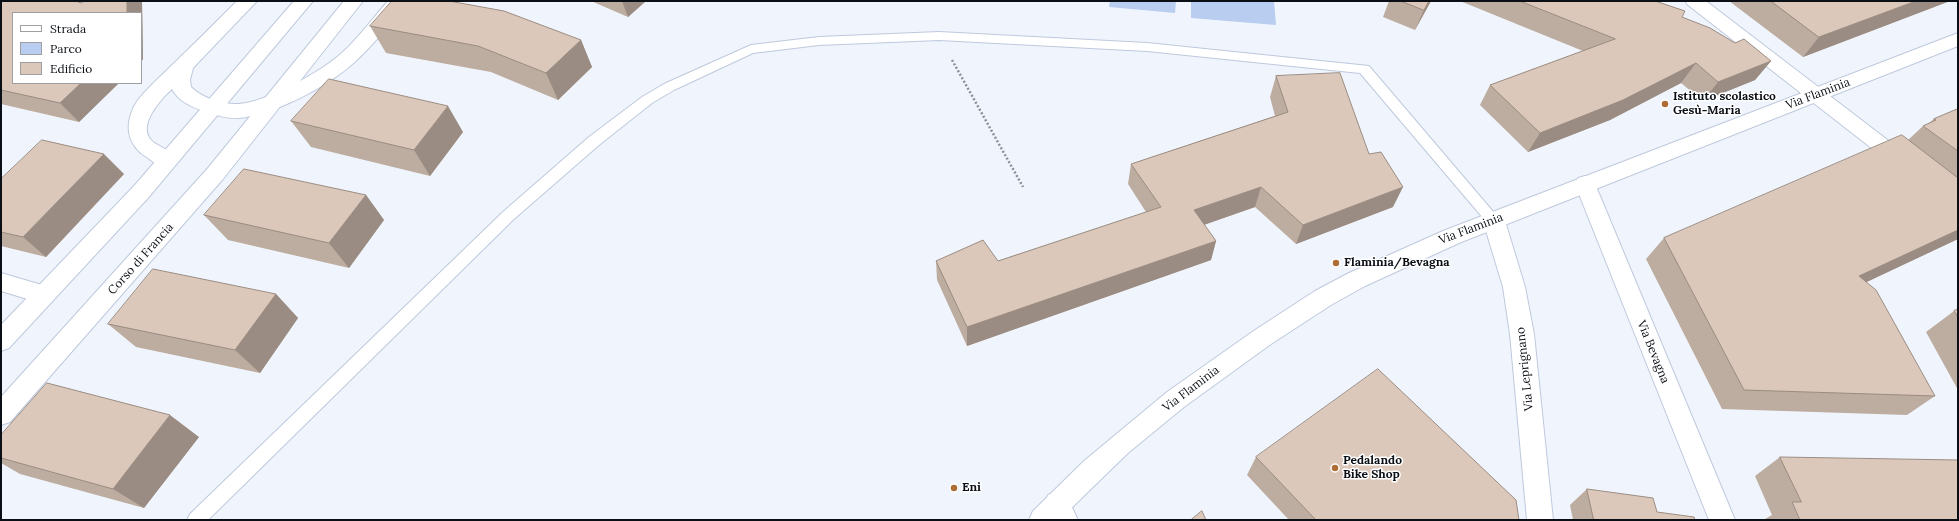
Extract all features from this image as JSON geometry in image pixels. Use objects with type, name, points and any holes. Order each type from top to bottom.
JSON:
[{"type":"street","points":[[167,161],[151,151],[139,137],[138,126],[142,110],[185,63],[248,1]]},
{"type":"street","points":[[1,341],[122,213],[304,1]]},
{"type":"street","name":"Corso di Francia","points":[[1,414],[184,211],[255,126],[323,37],[354,1]]},
{"type":"street","name":"Corso di Francia","points":[[275,100],[313,81],[338,66],[349,56],[398,1]]},
{"type":"street","points":[[1694,1],[1916,173]]},
{"type":"street","name":"Via Flaminia","points":[[1055,515],[1111,454],[1173,402],[1235,356],[1344,285],[1406,255],[1958,38]]},
{"type":"street","points":[[185,63],[179,82],[182,90],[193,99],[212,107],[229,111],[247,110],[275,100]]},
{"type":"street","name":"Via Bevagna","points":[[1585,184],[1722,520]]},
{"type":"street","name":"Via Leprignano","points":[[1494,221],[1514,287],[1522,334],[1540,520]]},
{"type":"street","points":[[1,282],[44,295]]},
{"type":"lane","points":[[196,520],[509,215],[594,141],[647,100],[695,74],[751,49],[819,41],[939,36],[1147,47],[1364,69],[1494,221]]},
{"type":"path","points":[[939,36],[967,90],[1023,187]]},
{"type":"green space","points":[[1110,1],[1176,1],[1175,13],[1109,7]]},
{"type":"green space","points":[[1191,1],[1274,1],[1276,25],[1191,18]]},
{"type":"building","points":[[1,1],[76,1],[81,3],[84,1],[127,1],[127,12],[12,12],[12,84],[80,84],[60,103],[1,90]]},
{"type":"building","points":[[392,1],[449,1],[504,11],[581,40],[546,73],[478,46],[370,26]]},
{"type":"building","points":[[1401,1],[1429,1],[1424,10]]},
{"type":"building","points":[[1520,1],[1655,1],[1685,11],[1682,17],[1710,28],[1735,43],[1744,39],[1771,61],[1718,82],[1696,63],[1623,100],[1540,133],[1490,85],[1615,39]]},
{"type":"building","points":[[1771,1],[1916,1],[1819,37]]},
{"type":"building","points":[[1340,73],[1369,154],[1381,152],[1403,187],[1303,225],[1261,187],[1194,210],[1216,241],[967,327],[936,261],[983,240],[998,261],[1161,207],[1131,164],[1288,112],[1276,76]]},
{"type":"building","points":[[329,79],[448,106],[414,150],[291,121]]},
{"type":"building","points":[[1958,109],[1958,151],[1923,126],[1936,120],[1934,119]]},
{"type":"building","points":[[1902,135],[1958,178],[1958,230],[1859,276],[1876,290],[1935,396],[1744,390],[1664,238]]},
{"type":"building","points":[[42,140],[104,154],[23,237],[1,232],[1,179]]},
{"type":"building","points":[[244,169],[366,195],[329,243],[204,215]]},
{"type":"building","points":[[153,269],[276,294],[235,350],[108,324]]},
{"type":"building","points":[[1958,309],[1958,317],[1954,311]]},
{"type":"building","points":[[1378,369],[1516,500],[1519,520],[1316,520],[1256,457]]},
{"type":"building","points":[[47,383],[170,415],[113,489],[1,458],[1,435]]},
{"type":"building","points":[[1780,457],[1958,460],[1958,520],[1800,520],[1792,502],[1801,502]]},
{"type":"building","points":[[1587,489],[1653,498],[1657,512],[1694,517],[1695,520],[1594,520]]},
{"type":"building","points":[[1202,511],[1206,520],[1191,520]]},
{"type":"place","name":"Istituto scolastico Gesù-Maria","points":[[1665,104]]},
{"type":"place","name":"Flaminia/Bevagna","points":[[1336,263]]},
{"type":"place","name":"Pedalando Bike Shop","points":[[1335,468]]},
{"type":"place","name":"Eni","points":[[954,488]]}]
